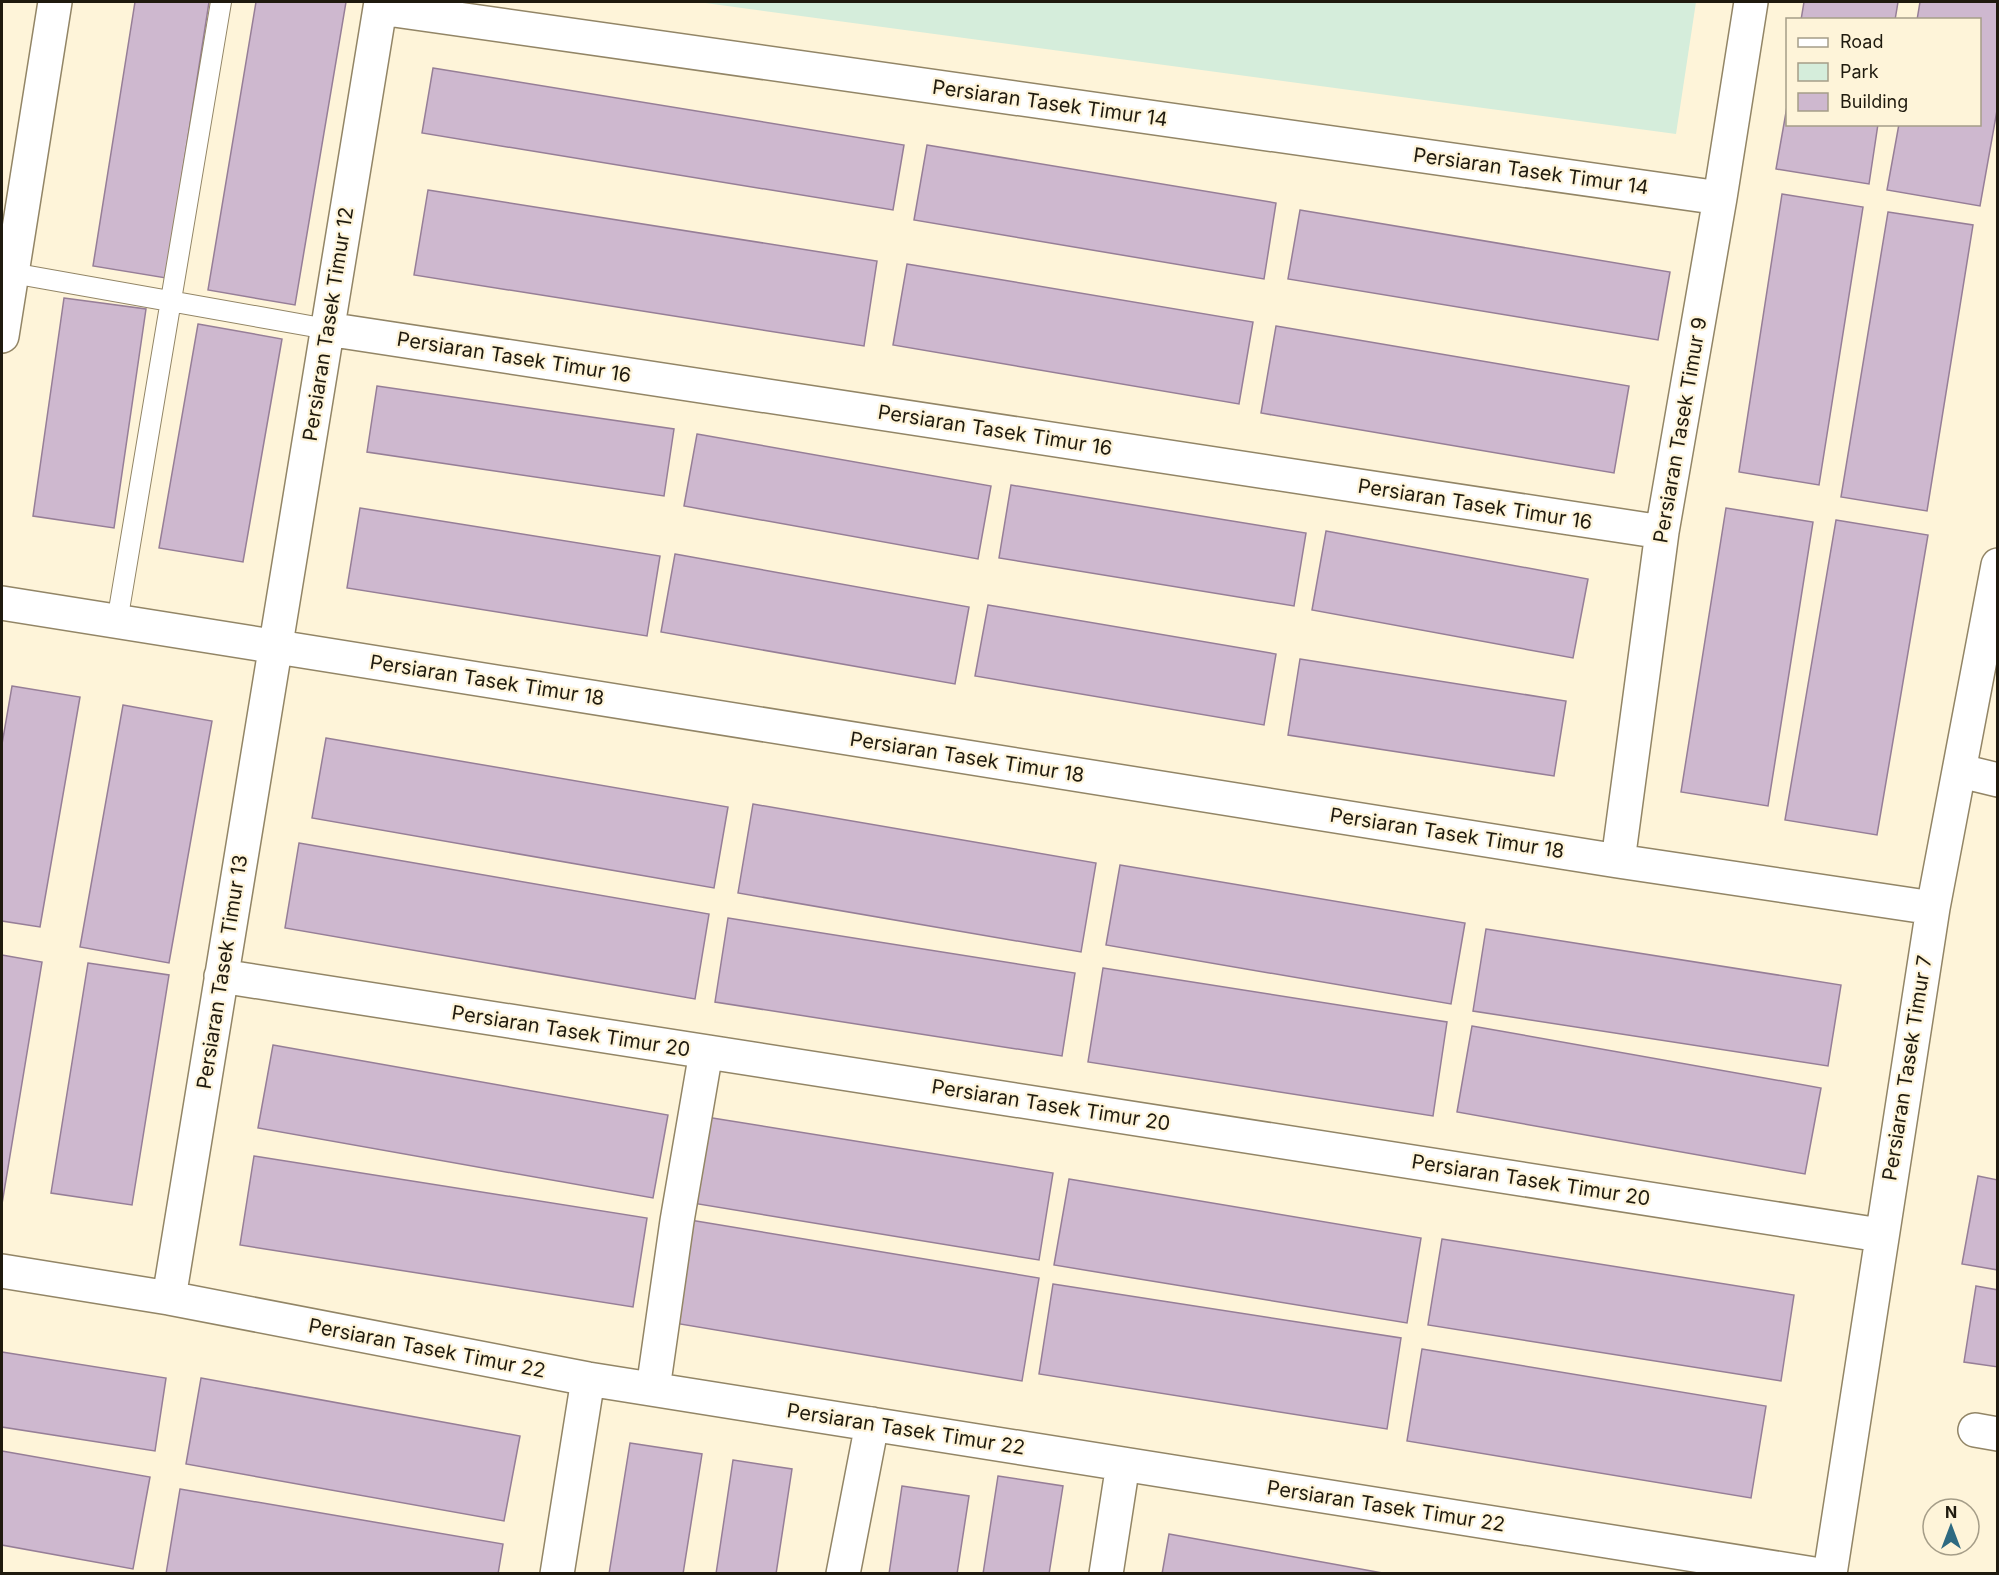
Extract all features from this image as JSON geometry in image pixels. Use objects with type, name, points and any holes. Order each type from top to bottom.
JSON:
[{"type":"street","points":[[2,336],[55,2]]},
{"type":"street","name":"Persiaran Tasek Timur 9","points":[[1618,861],[1662,532],[1720,198],[1751,2]]},
{"type":"street","name":"Persiaran Tasek Timur 14","points":[[381,5],[1720,198]]},
{"type":"street","name":"Persiaran Tasek Timur 12","points":[[275,646],[381,5]]},
{"type":"street","name":"Persiaran Tasek Timur 16","points":[[327,329],[1662,532]]},
{"type":"street","name":"Persiaran Tasek Timur 7","points":[[1830,1574],[1880,1235],[1933,908],[1961,771],[1998,566]]},
{"type":"street","name":"Persiaran Tasek Timur 18","points":[[2,603],[1618,861],[1933,908]]},
{"type":"street","name":"Persiaran Tasek Timur 13","points":[[169,1298],[275,646]]},
{"type":"street","points":[[1961,771],[1998,780]]},
{"type":"street","name":"Persiaran Tasek Timur 20","points":[[221,976],[1880,1235]]},
{"type":"street","points":[[653,1389],[677,1221],[706,1052]]},
{"type":"street","name":"Persiaran Tasek Timur 22","points":[[2,1271],[169,1298],[588,1379],[1814,1574]]},
{"type":"street","points":[[557,1574],[588,1379]]},
{"type":"street","points":[[843,1574],[872,1424]]},
{"type":"street","points":[[1106,1574],[1123,1464]]},
{"type":"lane","points":[[117,621],[221,2]]},
{"type":"lane","points":[[12,273],[327,329]]},
{"type":"green space","points":[[698,2],[1696,2],[1676,134]]},
{"type":"building","points":[[135,2],[209,2],[166,278],[93,266]]},
{"type":"building","points":[[256,2],[346,2],[295,305],[208,290]]},
{"type":"building","points":[[1804,2],[1898,2],[1895,18],[1801,18]]},
{"type":"building","points":[[1920,2],[1998,2],[1998,105],[1980,206],[1887,190],[1899,126],[1981,126],[1981,18],[1917,18]]},
{"type":"building","points":[[433,68],[904,145],[893,210],[422,133]]},
{"type":"building","points":[[1786,112],[1786,126],[1878,126],[1869,184],[1776,169]]},
{"type":"building","points":[[927,145],[1276,203],[1264,279],[914,220]]},
{"type":"building","points":[[428,190],[877,261],[864,346],[414,275]]},
{"type":"building","points":[[1782,194],[1863,207],[1819,485],[1739,472]]},
{"type":"building","points":[[1300,210],[1670,272],[1658,340],[1288,279]]},
{"type":"building","points":[[1888,212],[1973,225],[1927,511],[1841,497]]},
{"type":"building","points":[[907,264],[1253,322],[1239,404],[893,345]]},
{"type":"building","points":[[64,298],[146,309],[114,528],[33,516]]},
{"type":"building","points":[[198,324],[282,339],[243,562],[159,548]]},
{"type":"building","points":[[1276,326],[1629,386],[1614,473],[1261,413]]},
{"type":"building","points":[[377,386],[674,429],[664,496],[367,452]]},
{"type":"building","points":[[697,434],[991,486],[978,559],[684,506]]},
{"type":"building","points":[[1011,485],[1306,533],[1294,606],[999,558]]},
{"type":"building","points":[[360,508],[660,556],[647,636],[347,588]]},
{"type":"building","points":[[1726,508],[1813,522],[1768,806],[1681,792]]},
{"type":"building","points":[[1836,520],[1928,535],[1877,835],[1785,820]]},
{"type":"building","points":[[1326,531],[1588,579],[1573,658],[1312,610]]},
{"type":"building","points":[[675,554],[969,607],[955,684],[661,632]]},
{"type":"building","points":[[988,605],[1276,654],[1264,725],[975,676]]},
{"type":"building","points":[[1300,659],[1566,701],[1554,776],[1288,735]]},
{"type":"building","points":[[12,686],[80,697],[40,927],[2,921],[2,744]]},
{"type":"building","points":[[123,705],[212,721],[169,963],[80,947]]},
{"type":"building","points":[[326,738],[728,807],[714,888],[312,818]]},
{"type":"building","points":[[753,804],[1096,863],[1081,952],[738,893]]},
{"type":"building","points":[[299,843],[709,914],[695,999],[285,928]]},
{"type":"building","points":[[1120,865],[1465,923],[1451,1004],[1106,945]]},
{"type":"building","points":[[728,918],[1075,973],[1062,1056],[715,1002]]},
{"type":"building","points":[[1486,929],[1841,985],[1828,1066],[1473,1011]]},
{"type":"building","points":[[2,955],[42,962],[2,1204]]},
{"type":"building","points":[[88,963],[169,975],[132,1205],[51,1193]]},
{"type":"building","points":[[1103,968],[1447,1022],[1433,1116],[1088,1062]]},
{"type":"building","points":[[1472,1026],[1821,1088],[1805,1174],[1457,1112]]},
{"type":"building","points":[[273,1045],[668,1115],[653,1198],[258,1128]]},
{"type":"building","points":[[700,1116],[1053,1173],[1039,1260],[686,1202]]},
{"type":"building","points":[[254,1156],[647,1218],[633,1307],[240,1245]]},
{"type":"building","points":[[1978,1176],[1998,1180],[1998,1270],[1962,1264]]},
{"type":"building","points":[[1069,1179],[1421,1238],[1407,1323],[1054,1265]]},
{"type":"building","points":[[684,1219],[1039,1278],[1022,1381],[668,1322]]},
{"type":"building","points":[[1442,1239],[1794,1295],[1781,1381],[1428,1325]]},
{"type":"building","points":[[1053,1284],[1401,1338],[1387,1429],[1039,1374]]},
{"type":"building","points":[[1976,1286],[1998,1290],[1998,1367],[1964,1362]]},
{"type":"building","points":[[1422,1349],[1766,1406],[1751,1498],[1407,1441]]},
{"type":"building","points":[[2,1352],[166,1378],[155,1451],[2,1427]]},
{"type":"building","points":[[201,1378],[520,1436],[504,1521],[186,1464]]},
{"type":"building","points":[[630,1443],[702,1454],[683,1574],[609,1574]]},
{"type":"building","points":[[2,1451],[150,1477],[133,1569],[2,1545]]},
{"type":"building","points":[[733,1460],[792,1469],[776,1574],[716,1574]]},
{"type":"building","points":[[998,1476],[1063,1486],[1049,1574],[983,1574]]},
{"type":"building","points":[[902,1486],[969,1496],[957,1574],[889,1574]]},
{"type":"building","points":[[180,1489],[503,1544],[498,1574],[166,1574]]},
{"type":"building","points":[[1169,1534],[1388,1574],[1162,1574]]}]
